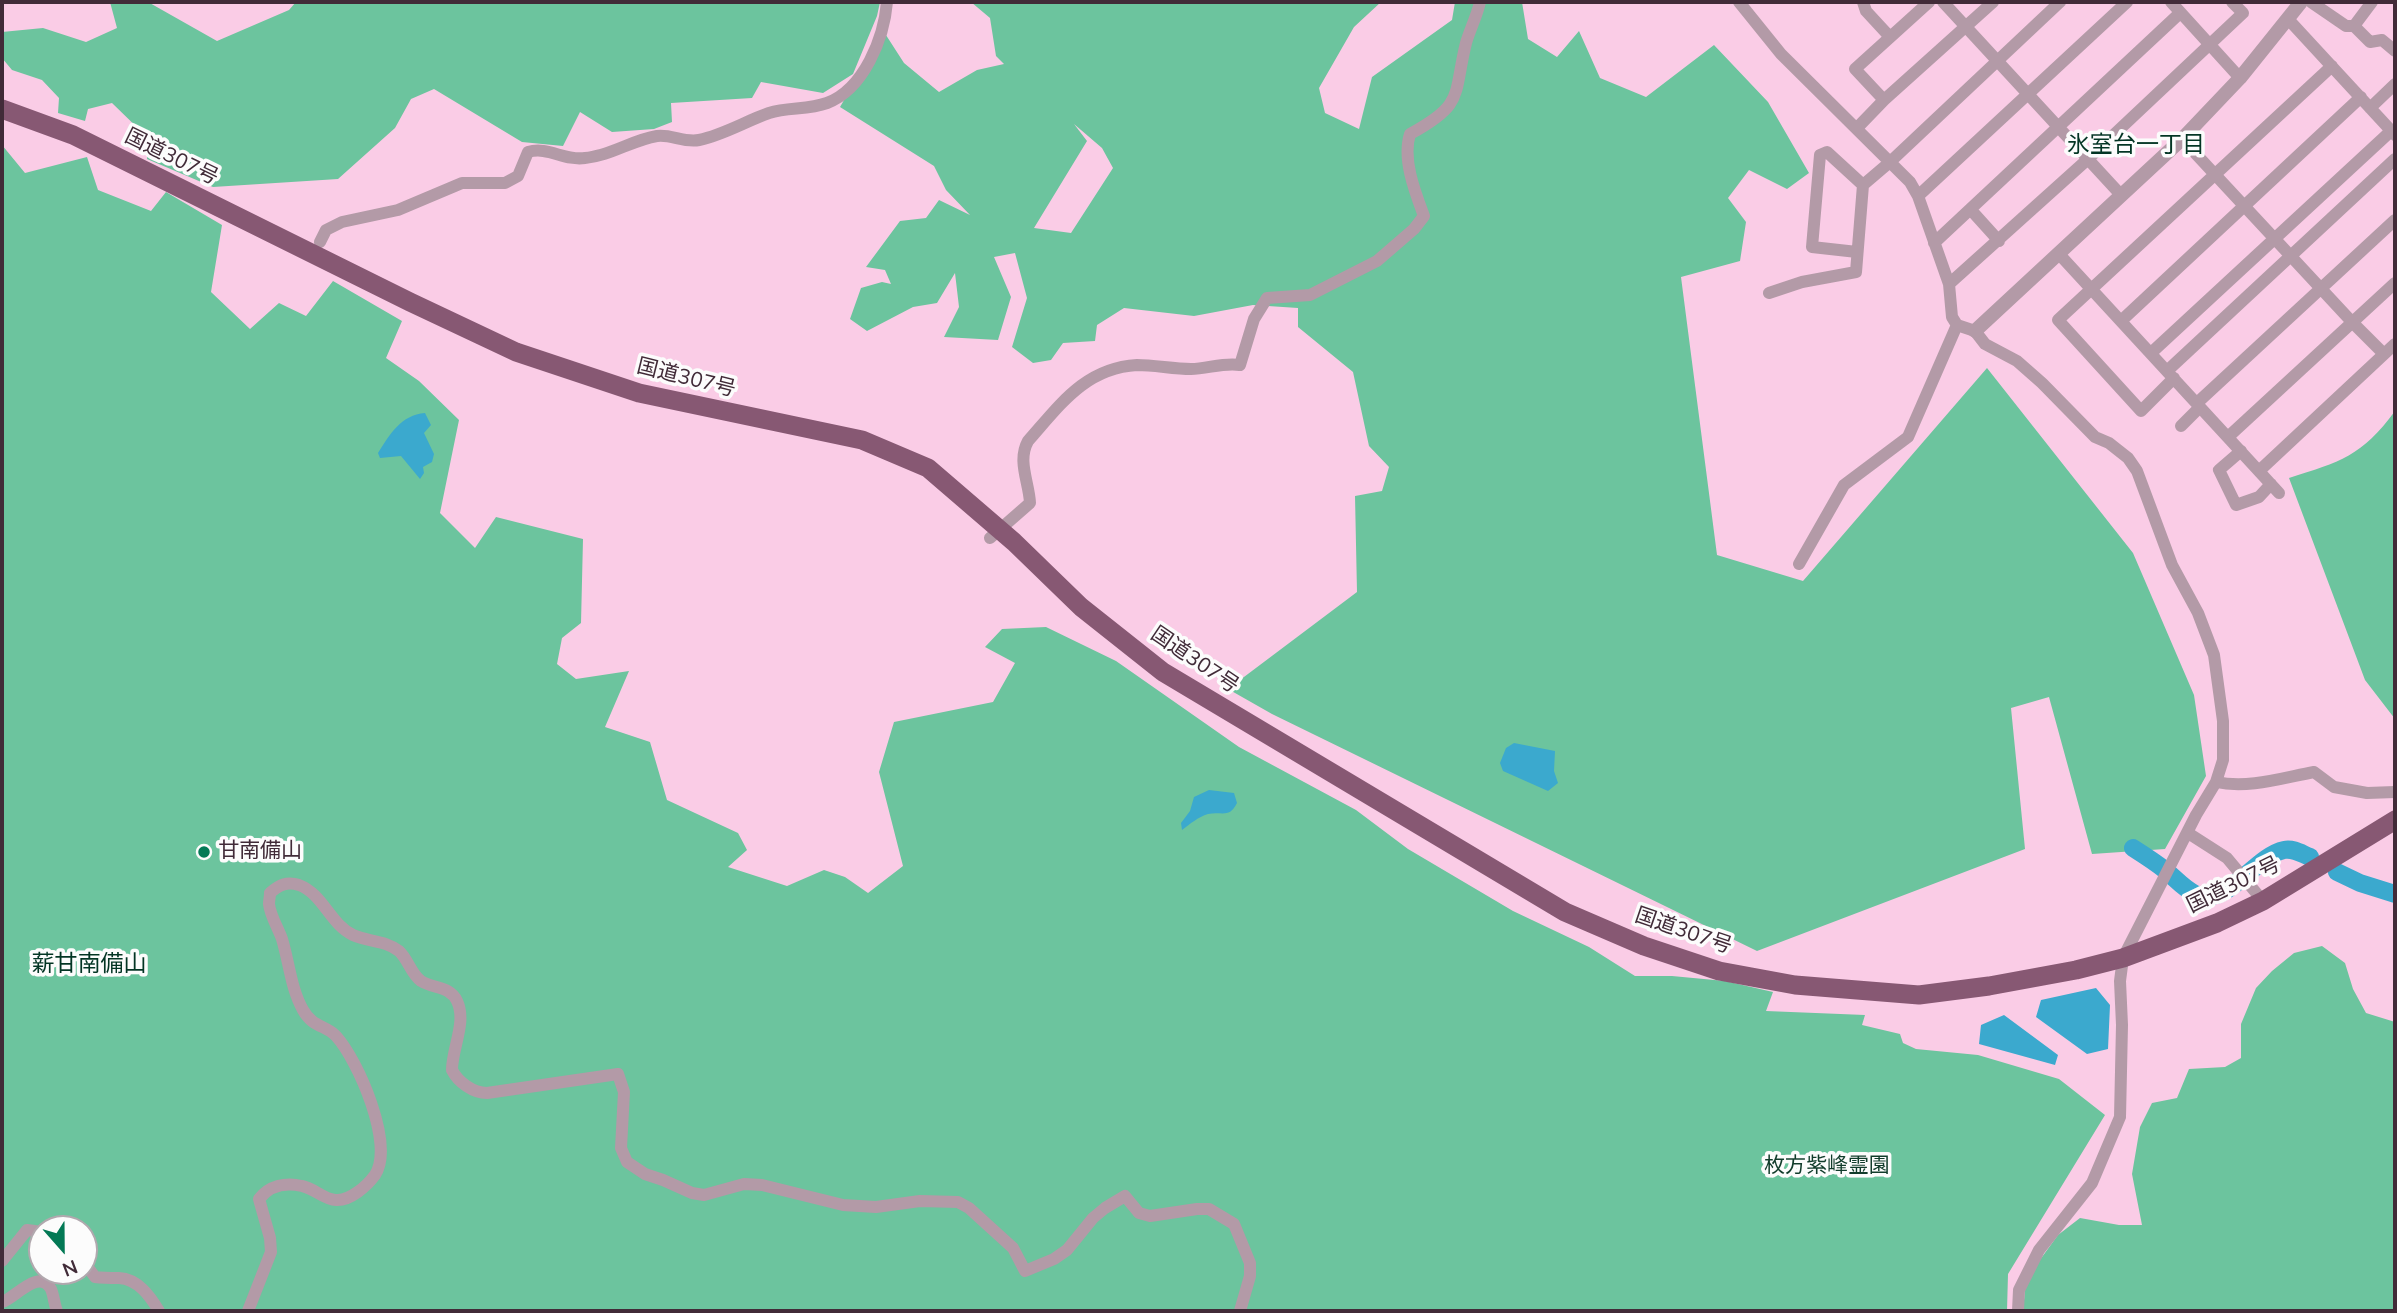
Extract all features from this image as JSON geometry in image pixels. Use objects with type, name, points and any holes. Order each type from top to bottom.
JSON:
[{"type":"highway","name":"国道307号","points":[[2,109],[73,135],[516,352],[639,393],[862,440],[928,468],[995,534],[1163,672],[1565,912],[1644,946],[1719,971],[1794,985],[1919,995],[2064,973],[2123,958],[2217,923],[2263,901],[2395,820]]},
{"type":"street","points":[[320,242],[327,230],[342,222],[398,210],[462,183],[505,183],[518,176],[528,152],[540,148],[566,158],[598,157],[656,136],[687,141],[699,140],[784,109],[827,103],[853,85],[865,68],[878,42],[887,2]]},
{"type":"street","points":[[995,534],[1030,503],[1023,467],[1024,448],[1028,441],[1084,382],[1116,367],[1140,365],[1193,369],[1240,365],[1254,319],[1266,298],[1310,295],[1377,261],[1414,229],[1424,216],[1406,154],[1410,134],[1440,116],[1454,101],[1466,42],[1480,2]]},
{"type":"street","points":[[1739,2],[1781,54],[1910,182],[1918,196],[1949,284],[1952,317],[1957,324],[1975,331],[1985,344],[2017,361],[2095,437],[2109,443],[2128,458],[2137,471],[2172,565],[2199,614],[2214,655],[2223,721],[2223,760],[2216,782],[2123,958],[2120,981],[2122,1025],[2119,1117],[2092,1184],[2039,1250],[2019,1290],[2018,1311]]},
{"type":"street","points":[[1863,2],[1866,11],[1890,37]]},
{"type":"street","points":[[1884,100],[1855,69],[1928,2]]},
{"type":"street","points":[[1943,2],[2121,195]]},
{"type":"street","points":[[1857,128],[1884,100],[1993,2]]},
{"type":"street","points":[[1769,293],[1801,282],[1856,271],[1863,185],[2060,2]]},
{"type":"street","points":[[1918,196],[2127,2]]},
{"type":"street","points":[[2171,2],[2240,79]]},
{"type":"street","points":[[1949,284],[1999,242],[2243,13],[2232,2]]},
{"type":"street","points":[[1975,331],[2182,139],[2240,79],[2301,2]]},
{"type":"street","points":[[2311,2],[2346,26],[2354,26],[2370,42],[2382,40],[2395,51]]},
{"type":"street","points":[[2354,26],[2372,2]]},
{"type":"street","points":[[1934,243],[2180,13]]},
{"type":"street","points":[[2151,353],[2393,133],[2288,19]]},
{"type":"street","points":[[2332,66],[2058,320],[2141,411],[2170,374],[2395,159]]},
{"type":"street","points":[[2370,108],[2395,84]]},
{"type":"street","points":[[2121,321],[2361,97]]},
{"type":"street","points":[[2182,139],[2384,354]]},
{"type":"street","points":[[1857,252],[1812,247],[1820,155],[1827,152],[1863,185]]},
{"type":"street","points":[[1971,209],[1999,242]]},
{"type":"street","points":[[2181,426],[2199,405],[2395,220]]},
{"type":"street","points":[[2059,254],[2199,405],[2241,451],[2275,489],[2236,505],[2219,470],[2241,451]]},
{"type":"street","points":[[2228,437],[2395,283]]},
{"type":"street","points":[[1799,564],[1844,485],[1909,437],[1957,324]]},
{"type":"street","points":[[2259,471],[2395,344]]},
{"type":"street","points":[[2216,782],[2227,785],[2253,784],[2314,772],[2334,787],[2367,793],[2395,792]]},
{"type":"street","points":[[2188,833],[2227,858],[2263,901]]},
{"type":"street","points":[[248,1311],[271,1252],[270,1238],[259,1199],[265,1190],[276,1186],[302,1186],[333,1200],[343,1200],[366,1185],[376,1174],[380,1164],[372,1107],[351,1057],[335,1035],[319,1028],[309,1019],[296,993],[282,938],[269,904],[270,893],[280,885],[289,883],[307,890],[339,926],[356,936],[400,952],[421,981],[450,992],[457,1000],[460,1011],[452,1070],[455,1077],[471,1088],[487,1093],[618,1074],[624,1092],[621,1148],[627,1162],[645,1174],[692,1193],[704,1195],[744,1184],[762,1185],[843,1205],[876,1207],[920,1201],[958,1202],[969,1208],[1013,1248],[1025,1271],[1055,1259],[1067,1250],[1093,1218],[1125,1196],[1139,1213],[1150,1216],[1209,1209],[1234,1224],[1250,1264],[1250,1276],[1240,1311]]},
{"type":"street","points":[[2,1261],[28,1230]]},
{"type":"street","points":[[98,1277],[123,1278],[140,1287],[150,1296],[159,1311]]},
{"type":"street","points":[[2,1302],[11,1299],[31,1282],[39,1281],[46,1283],[51,1289],[57,1311]]},
{"type":"green space","points":[[110,2],[148,2],[217,41],[289,10],[296,2],[880,2],[877,16],[853,74],[823,93],[761,82],[752,98],[671,103],[672,122],[654,129],[612,132],[580,112],[563,146],[522,142],[434,89],[411,99],[395,128],[338,179],[213,187],[147,159],[149,139],[112,103],[88,109],[85,121],[58,113],[59,98],[42,80],[12,70],[2,58],[2,32],[43,28],[86,42],[117,28]]},
{"type":"green space","points":[[971,2],[1381,2],[1354,27],[1319,88],[1325,113],[1359,129],[1372,77],[1452,20],[1455,2],[1522,2],[1528,39],[1557,57],[1579,31],[1600,78],[1646,97],[1714,45],[1768,102],[1809,173],[1787,189],[1749,170],[1728,198],[1746,222],[1740,261],[1681,277],[1717,555],[1803,581],[1987,368],[2133,553],[2194,695],[2206,776],[2165,849],[2092,854],[2049,697],[2011,708],[2025,849],[1757,951],[1272,714],[1228,689],[1357,592],[1355,496],[1382,491],[1389,467],[1369,446],[1353,372],[1298,327],[1298,308],[1253,305],[1194,316],[1124,308],[1097,325],[1095,341],[1063,343],[1051,360],[1033,363],[1012,347],[1027,298],[1015,253],[994,257],[1011,297],[998,340],[944,337],[959,307],[955,273],[937,303],[913,307],[867,331],[850,319],[861,288],[882,282],[891,284],[885,270],[866,267],[900,221],[926,218],[939,200],[970,215],[946,190],[934,166],[840,107],[884,32],[904,63],[939,92],[977,70],[1004,64],[996,56],[990,18]],"holes":[[[1074,124],[1102,148],[1113,168],[1071,233],[1034,228],[1087,141]]]},
{"type":"green space","name":"枚方紫峰霊園","points":[[2,145],[25,173],[87,157],[98,190],[151,211],[166,192],[222,225],[211,292],[250,329],[279,303],[306,316],[333,281],[402,321],[386,358],[419,381],[459,420],[440,513],[475,548],[496,517],[583,539],[581,623],[562,638],[557,664],[576,679],[629,671],[605,727],[650,742],[667,800],[738,833],[747,850],[728,867],[787,886],[824,870],[845,877],[868,893],[903,866],[879,772],[894,722],[993,702],[1015,663],[985,647],[1002,629],[1046,627],[1116,661],[1239,747],[1356,810],[1408,849],[1513,911],[1589,947],[1635,976],[1725,981],[1773,992],[1766,1011],[1865,1015],[1862,1025],[1900,1034],[1903,1043],[1916,1049],[1978,1055],[2059,1079],[2105,1115],[2008,1274],[2007,1311],[2,1311]]},
{"type":"green space","points":[[2395,411],[2395,719],[2365,680],[2289,478],[2349,455],[2372,438]]},
{"type":"green space","points":[[2322,946],[2345,963],[2353,989],[2366,1013],[2395,1022],[2395,1311],[2023,1311],[2026,1279],[2058,1235],[2080,1218],[2119,1225],[2142,1225],[2132,1174],[2140,1127],[2152,1103],[2177,1098],[2189,1069],[2225,1067],[2241,1058],[2241,1024],[2256,988],[2294,953]]},
{"type":"water","points":[[425,413],[431,425],[424,433],[434,454],[432,462],[423,467],[424,473],[420,479],[401,456],[380,458],[378,453],[403,422],[409,417]]},
{"type":"water","points":[[1514,743],[1555,751],[1554,771],[1558,783],[1548,791],[1503,771],[1500,763],[1506,748]]},
{"type":"water","points":[[1209,790],[1234,793],[1237,803],[1228,813],[1204,815],[1182,830],[1181,823],[1190,811],[1194,797]]},
{"type":"water","points":[[2096,988],[2110,1005],[2108,1049],[2087,1054],[2036,1017],[2041,1000]]},
{"type":"water","points":[[2004,1015],[2058,1055],[2055,1065],[1979,1044],[1981,1025]]},
{"type":"waterway","points":[[2133,848],[2191,892],[2207,897],[2229,888],[2273,854],[2288,850],[2310,857]]},
{"type":"waterway","points":[[2337,872],[2360,883],[2395,894]]},
{"type":"place","name":"甘南備山","points":[[204,852]]},
{"type":"district","name":"氷室台一丁目","points":[[2136,146]]},
{"type":"district","name":"薪甘南備山","points":[[89,965]]}]
